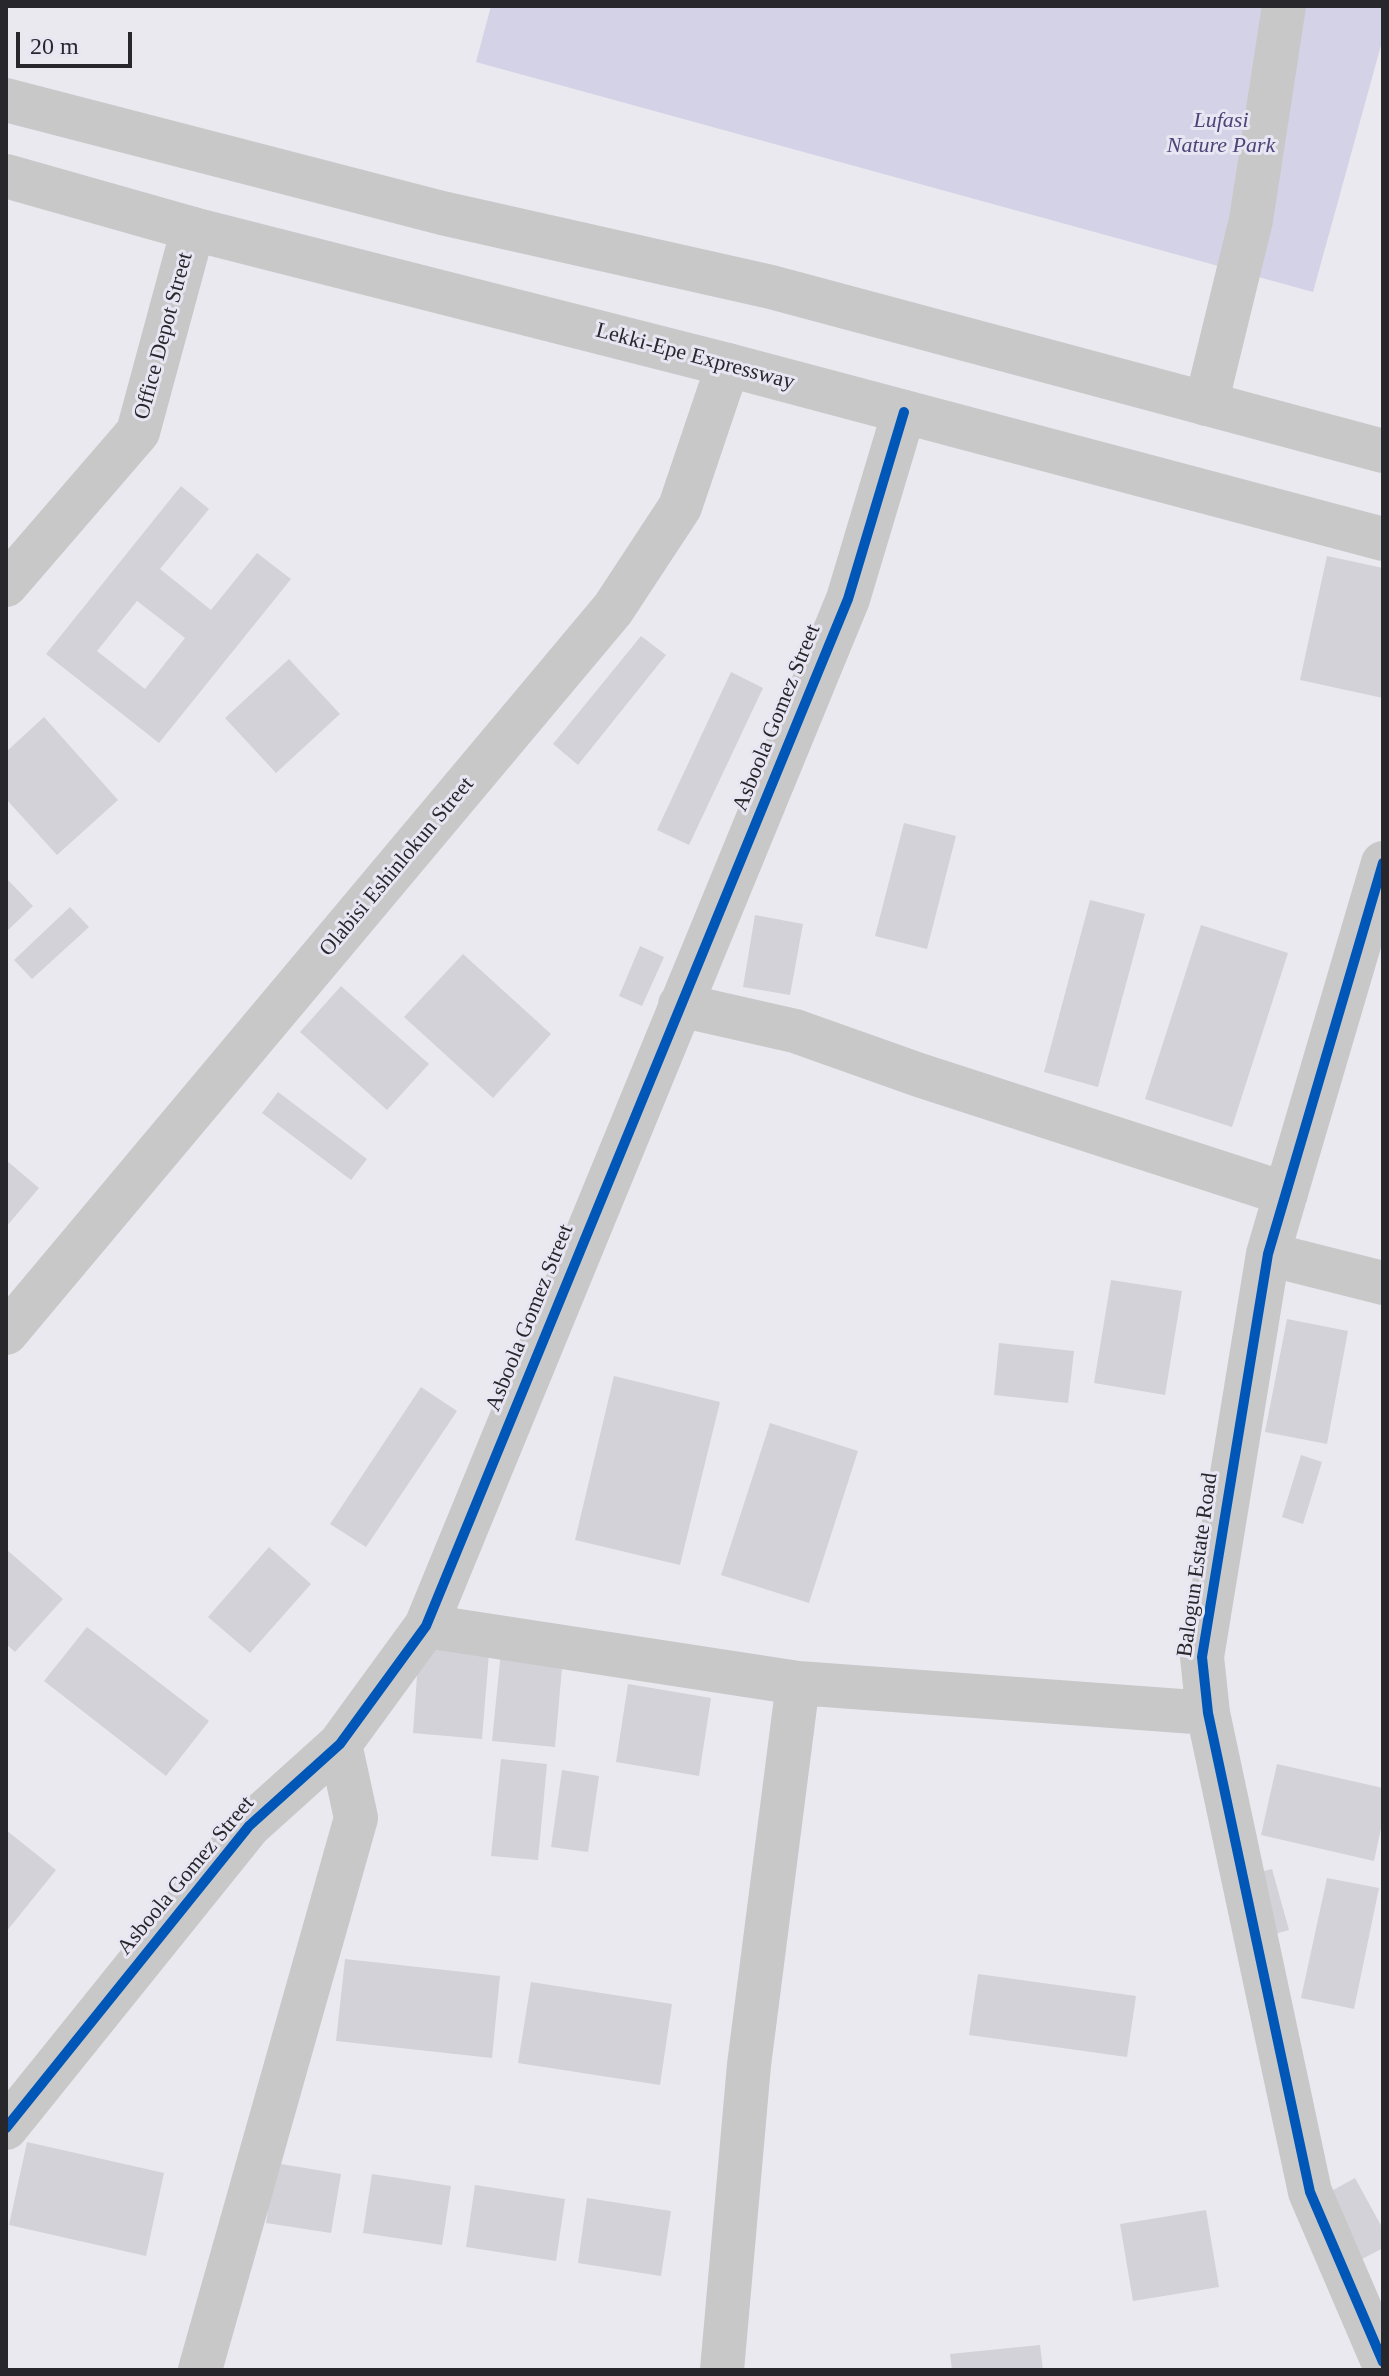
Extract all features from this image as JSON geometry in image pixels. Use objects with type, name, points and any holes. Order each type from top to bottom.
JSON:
[{"type":"main road","points":[[1206,404],[1251,220],[1284,6]]},
{"type":"main road","points":[[6,100],[442,213],[771,287],[1383,451]]},
{"type":"main road","name":"Lekki-Epe Expressway","points":[[6,176],[193,229],[728,365],[1383,539]]},
{"type":"main road","name":"Office Depot Street","points":[[6,585],[138,432],[193,229]]},
{"type":"main road","name":"Olabisi Eshinlokun Street","points":[[6,1333],[613,609],[680,507],[728,365]]},
{"type":"main road","name":"Asboola Gomez Street","points":[[6,2128],[249,1826],[340,1744],[426,1626],[848,599],[904,412]]},
{"type":"main road","name":"Balogun Estate Road","points":[[1383,863],[1268,1254],[1202,1657],[1208,1713],[1310,2192],[1383,2362]]},
{"type":"main road","points":[[680,1005],[795,1031],[919,1075],[1286,1194]]},
{"type":"main road","points":[[1268,1254],[1383,1283]]},
{"type":"main road","points":[[426,1626],[798,1683],[1208,1713]]},
{"type":"main road","points":[[722,2370],[749,2065],[798,1683]]},
{"type":"main road","points":[[200,2370],[356,1818],[340,1744]]},
{"type":"green space","name":"Lufasi Nature Park","points":[[491,6],[1383,6],[1383,38],[1313,292],[476,62]]},
{"type":"building","points":[[181,486],[209,509],[160,569],[211,610],[257,553],[291,579],[159,743],[46,654]],"holes":[[[137,601],[185,638],[145,689],[97,651]]]},
{"type":"building","points":[[1327,556],[1383,568],[1383,698],[1300,680]]},
{"type":"building","points":[[641,636],[666,655],[578,765],[553,744]]},
{"type":"building","points":[[289,659],[340,714],[276,773],[225,718]]},
{"type":"building","points":[[731,672],[763,688],[689,845],[657,830]]},
{"type":"building","points":[[44,717],[118,800],[57,855],[6,799],[6,752]]},
{"type":"building","points":[[904,823],[956,836],[927,949],[875,936]]},
{"type":"building","points":[[6,878],[33,906],[6,932]]},
{"type":"building","points":[[1090,900],[1145,914],[1098,1087],[1044,1072]]},
{"type":"building","points":[[70,907],[89,927],[32,979],[14,960]]},
{"type":"building","points":[[755,915],[803,924],[790,995],[743,987]]},
{"type":"building","points":[[1201,925],[1288,953],[1232,1127],[1145,1099]]},
{"type":"building","points":[[640,946],[664,957],[642,1006],[619,996]]},
{"type":"building","points":[[463,954],[551,1034],[493,1098],[404,1017]]},
{"type":"building","points":[[341,986],[429,1064],[387,1110],[300,1032]]},
{"type":"building","points":[[278,1092],[367,1159],[351,1180],[262,1113]]},
{"type":"building","points":[[6,1160],[39,1188],[6,1227]]},
{"type":"building","points":[[1111,1280],[1182,1291],[1165,1395],[1094,1383]]},
{"type":"building","points":[[1287,1319],[1348,1331],[1327,1444],[1265,1432]]},
{"type":"building","points":[[999,1343],[1074,1351],[1068,1403],[994,1395]]},
{"type":"building","points":[[614,1376],[720,1402],[680,1565],[575,1540]]},
{"type":"building","points":[[421,1387],[457,1411],[366,1547],[330,1524]]},
{"type":"building","points":[[770,1423],[858,1451],[809,1603],[721,1575]]},
{"type":"building","points":[[1301,1455],[1322,1462],[1303,1524],[1282,1517]]},
{"type":"building","points":[[269,1547],[311,1584],[250,1653],[208,1617]]},
{"type":"building","points":[[6,1549],[63,1599],[15,1652],[6,1644]]},
{"type":"building","points":[[87,1627],[209,1721],[166,1776],[44,1681]]},
{"type":"building","points":[[419,1648],[489,1653],[482,1739],[413,1733]]},
{"type":"building","points":[[501,1651],[563,1657],[555,1747],[492,1741]]},
{"type":"building","points":[[628,1684],[711,1698],[699,1776],[616,1762]]},
{"type":"building","points":[[501,1759],[547,1764],[538,1860],[491,1856]]},
{"type":"building","points":[[1277,1764],[1383,1788],[1383,1819],[1374,1861],[1261,1835]]},
{"type":"building","points":[[562,1770],[599,1776],[588,1852],[551,1847]]},
{"type":"building","points":[[6,1830],[56,1870],[6,1932]]},
{"type":"building","points":[[1272,1869],[1289,1930],[1268,1936],[1251,1874]]},
{"type":"building","points":[[1327,1878],[1379,1888],[1354,2009],[1301,1998]]},
{"type":"building","points":[[345,1959],[500,1976],[492,2058],[336,2041]]},
{"type":"building","points":[[978,1974],[1136,1996],[1127,2057],[969,2035]]},
{"type":"building","points":[[531,1982],[672,2004],[660,2085],[518,2063]]},
{"type":"building","points":[[27,2142],[164,2173],[146,2256],[9,2225]]},
{"type":"building","points":[[275,2163],[341,2174],[331,2233],[266,2223]]},
{"type":"building","points":[[372,2174],[451,2186],[442,2245],[363,2233]]},
{"type":"building","points":[[1355,2178],[1383,2229],[1383,2248],[1362,2259],[1326,2194]]},
{"type":"building","points":[[475,2185],[565,2199],[556,2261],[466,2247]]},
{"type":"building","points":[[587,2198],[671,2211],[661,2276],[578,2263]]},
{"type":"building","points":[[1206,2210],[1219,2287],[1133,2301],[1120,2224]]},
{"type":"building","points":[[1040,2345],[1043,2370],[952,2370],[950,2354]]},
{"type":"cycle path","points":[[6,2128],[249,1826],[340,1744],[426,1626],[848,599],[904,412]]},
{"type":"cycle path","points":[[1383,863],[1268,1254],[1202,1657],[1208,1713],[1310,2192],[1383,2362]]}]
